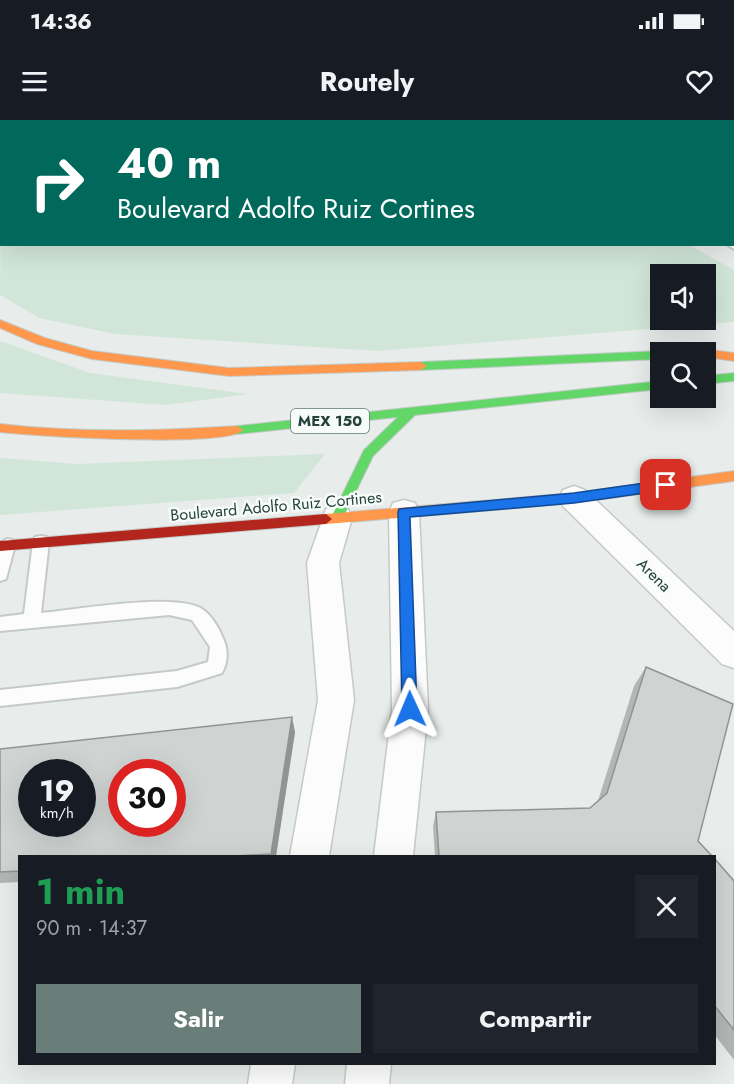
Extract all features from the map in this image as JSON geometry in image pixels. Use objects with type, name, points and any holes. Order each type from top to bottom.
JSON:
[{"type":"main road","points":[[0,324],[40,341],[92,355],[229,372],[514,363],[650,355]]},
{"type":"main road","points":[[716,355],[734,357]]},
{"type":"main road","points":[[716,379],[734,377]]},
{"type":"main road","name":"MEX 150","points":[[0,428],[32,434],[107,436],[228,431],[650,386]]},
{"type":"main road","points":[[337,518],[368,453],[411,412]]},
{"type":"main road","name":"Boulevard Adolfo Ruiz Cortines","points":[[3,546],[574,498],[734,476]]},
{"type":"street","name":"Arena","points":[[574,498],[734,653]]},
{"type":"street","points":[[393,855],[410,709],[404,512]]},
{"type":"street","points":[[309,855],[336,700],[323,563],[337,518]]},
{"type":"street","points":[[270,1084],[273,1065]]},
{"type":"street","points":[[367,1084],[369,1065]]},
{"type":"lane","points":[[32,621],[41,542]]},
{"type":"lane","points":[[0,574],[3,546]]},
{"type":"lane","points":[[0,624],[169,608],[197,614],[213,634],[219,648],[216,668],[177,680],[0,698]]},
{"type":"green space","points":[[0,246],[691,246],[734,270],[734,322],[716,323],[716,264],[650,264],[650,329],[378,351],[115,334],[39,318],[0,295]]},
{"type":"green space","points":[[0,341],[90,373],[248,394],[166,405],[0,393]]},
{"type":"green space","points":[[325,454],[294,493],[0,515],[0,458],[77,464]]},
{"type":"building","points":[[646,667],[733,704],[698,841],[711,855],[439,855],[436,812],[590,808],[607,793]]},
{"type":"building","points":[[292,717],[271,854],[18,855],[18,871],[0,872],[0,749]]},
{"type":"building","points":[[716,860],[734,881],[734,1030],[716,1008]]},
{"type":"traffic: fast","points":[[421,366],[650,355]]},
{"type":"traffic: fast","points":[[716,379],[734,377]]},
{"type":"traffic: fast","points":[[237,430],[650,386]]},
{"type":"traffic: fast","points":[[337,518],[368,453],[411,412]]},
{"type":"traffic: slow","points":[[0,324],[41,341],[92,355],[229,372],[421,366]]},
{"type":"traffic: slow","points":[[716,355],[734,357]]},
{"type":"traffic: slow","points":[[0,428],[89,435],[177,434],[237,430]]},
{"type":"traffic: slow","points":[[326,519],[574,498],[734,476]]},
{"type":"traffic: jam","points":[[0,546],[326,519]]},
{"type":"route","points":[[410,709],[404,512],[574,498],[666,485]]}]
